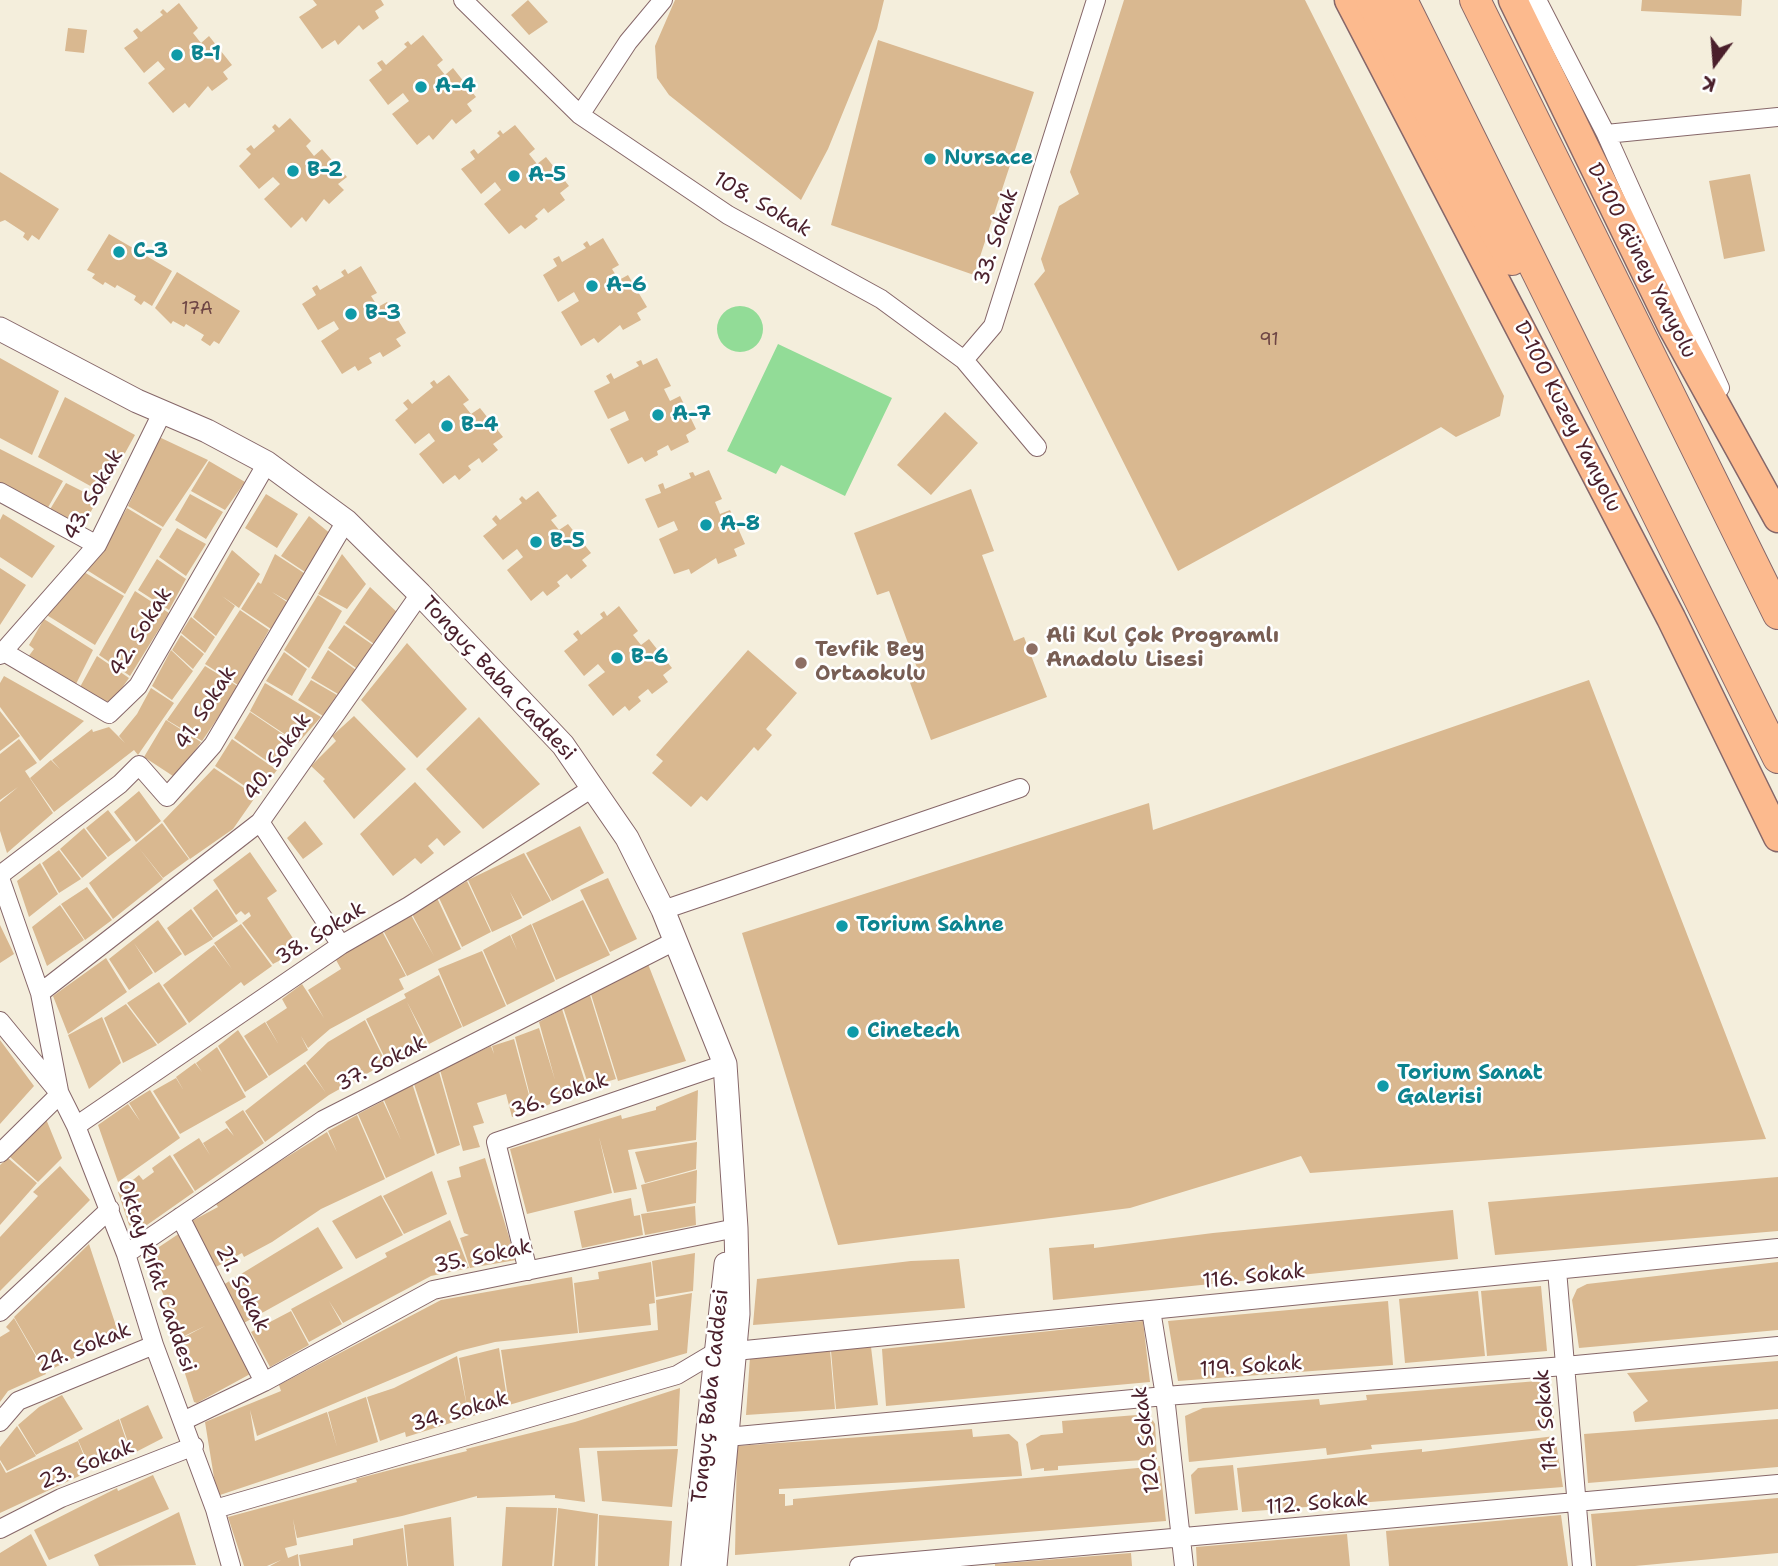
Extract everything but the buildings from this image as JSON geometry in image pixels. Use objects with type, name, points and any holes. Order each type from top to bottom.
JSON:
[{"type":"highway","points":[[1371,0],[1470,190],[1529,289],[1573,345]]},
{"type":"highway","points":[[1402,0],[1778,758]]},
{"type":"highway","points":[[1475,0],[1694,439],[1778,614]]},
{"type":"highway","points":[[1694,439],[1778,568]]},
{"type":"main road","name":"D-100 Kuzey Yanyolu","points":[[1349,0],[1671,618],[1778,837]]},
{"type":"main road","name":"D-100 Güney Yanyolu","points":[[1513,0],[1672,328],[1778,518]]},
{"type":"street","name":"108. Sokak","points":[[463,0],[580,115],[728,215],[881,299],[964,360],[1037,447]]},
{"type":"street","points":[[580,115],[628,42],[663,0]]},
{"type":"street","name":"33. Sokak","points":[[964,360],[993,326],[1096,0]]},
{"type":"street","points":[[1537,0],[1606,134],[1736,425],[1743,454]]},
{"type":"street","points":[[1606,134],[1778,117]]},
{"type":"street","name":"Tonguç Baba Caddesi","points":[[0,329],[162,413],[207,431],[267,463],[346,521],[420,594],[563,745],[627,838],[663,910],[725,1064],[736,1228],[738,1314],[725,1352],[693,1566]]},
{"type":"street","name":"43. Sokak","points":[[2,654],[97,545],[162,413]]},
{"type":"street","name":"42. Sokak","points":[[2,654],[109,714],[138,686],[267,463]]},
{"type":"street","points":[[0,492],[97,545]]},
{"type":"street","name":"41. Sokak","points":[[0,876],[120,784],[139,765],[167,797],[213,745],[346,521]]},
{"type":"street","name":"40. Sokak","points":[[40,993],[260,822],[420,594]]},
{"type":"street","name":"38. Sokak","points":[[76,1126],[341,946],[409,906],[594,787]]},
{"type":"street","points":[[663,910],[1020,788]]},
{"type":"street","points":[[260,822],[341,946]]},
{"type":"street","points":[[0,876],[40,993],[60,1094],[0,1153]]},
{"type":"street","name":"37. Sokak","points":[[126,1254],[323,1120],[675,941]]},
{"type":"street","name":"Oktay Rıfat Caddesi","points":[[0,1021],[60,1094],[76,1126],[110,1209],[154,1345],[194,1446],[231,1566]]},
{"type":"street","name":"36. Sokak","points":[[528,1271],[496,1142],[725,1064]]},
{"type":"street","points":[[0,1312],[110,1209]]},
{"type":"street","name":"21. Sokak","points":[[180,1217],[264,1382]]},
{"type":"street","name":"35. Sokak","points":[[183,1421],[264,1382],[433,1290],[736,1228]]},
{"type":"street","name":"116. Sokak","points":[[725,1352],[1778,1248]]},
{"type":"street","name":"114. Sokak","points":[[1557,1270],[1582,1566]]},
{"type":"street","name":"120. Sokak","points":[[1152,1310],[1165,1396],[1184,1566]]},
{"type":"street","name":"24. Sokak","points":[[0,1422],[18,1401],[154,1345]]},
{"type":"street","name":"119. Sokak","points":[[727,1437],[1165,1396],[1565,1366],[1778,1346]]},
{"type":"street","name":"Tonguç Baba Caddesi","points":[[715,1566],[727,1437],[725,1352]]},
{"type":"street","name":"34. Sokak","points":[[215,1509],[677,1375],[725,1352]]},
{"type":"street","name":"23. Sokak","points":[[0,1529],[61,1498],[194,1446]]},
{"type":"street","name":"112. Sokak","points":[[859,1566],[1778,1485]]},
{"type":"green space","points":[[740,306],[749,307],[756,313],[762,320],[762,338],[756,345],[749,351],[740,352],[731,351],[724,345],[718,338],[717,329],[718,320],[724,313],[731,307]]},
{"type":"green space","points":[[778,344],[892,398],[845,496],[781,465],[776,474],[727,451]]},
{"type":"place","name":"B-1","points":[[177,55]]},
{"type":"place","name":"A-4","points":[[421,87]]},
{"type":"place","name":"Nursace","points":[[930,159]]},
{"type":"place","name":"B-2","points":[[293,171]]},
{"type":"place","name":"A-5","points":[[514,176]]},
{"type":"place","name":"C-3","points":[[119,252]]},
{"type":"place","name":"A-6","points":[[592,286]]},
{"type":"place","name":"B-3","points":[[351,314]]},
{"type":"place","name":"A-7","points":[[658,415]]},
{"type":"place","name":"B-4","points":[[447,426]]},
{"type":"place","name":"A-8","points":[[706,525]]},
{"type":"place","name":"B-5","points":[[536,542]]},
{"type":"place","name":"Ali Kul Çok Programlı Anadolu Lisesi","points":[[1032,649]]},
{"type":"place","name":"B-6","points":[[617,658]]},
{"type":"place","name":"Tevfik Bey Ortaokulu","points":[[801,663]]},
{"type":"place","name":"Torium Sahne","points":[[842,926]]},
{"type":"place","name":"Cinetech","points":[[853,1032]]},
{"type":"place","name":"Torium Sanat Galerisi","points":[[1383,1086]]}]
